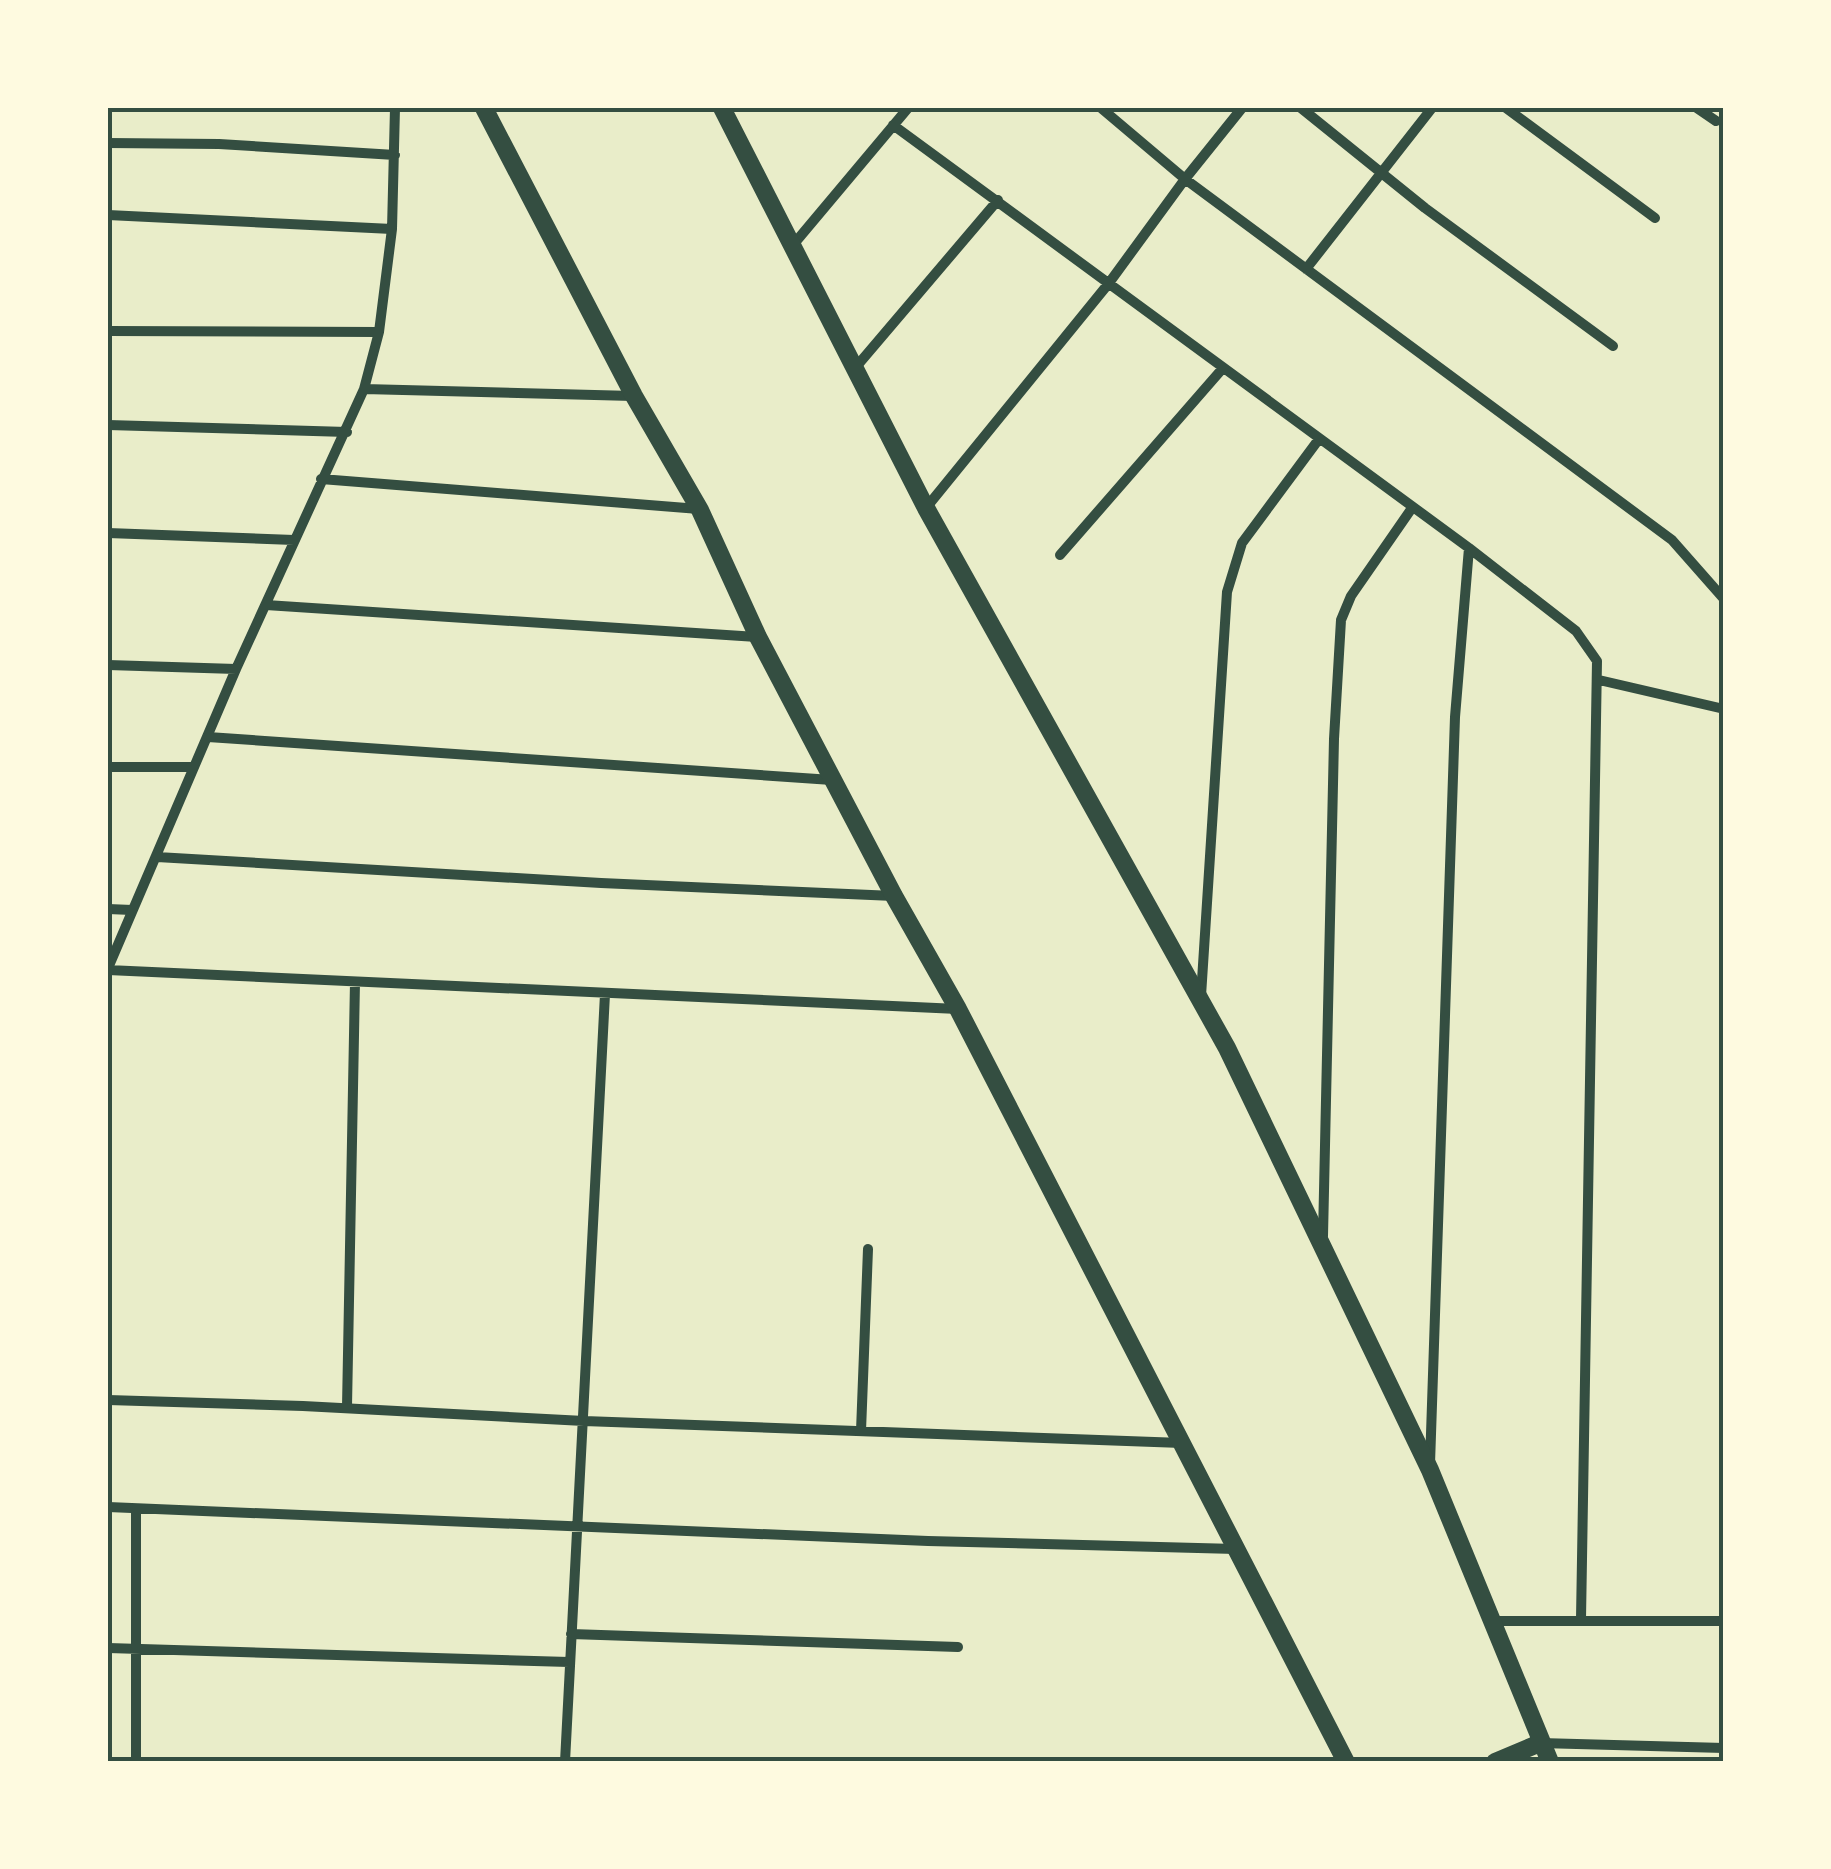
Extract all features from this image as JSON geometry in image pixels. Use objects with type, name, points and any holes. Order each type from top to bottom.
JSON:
[{"type":"street","points":[[395,108],[392,229],[380,332],[364,389],[236,668],[108,969],[958,1009]]},
{"type":"street","points":[[484,108],[634,396],[700,510],[758,637],[958,1009],[1346,1762]]},
{"type":"street","points":[[722,108],[926,508],[1200,1002],[1322,1242],[1430,1470],[1550,1762]]},
{"type":"street","points":[[793,244],[908,108]]},
{"type":"street","points":[[1101,108],[1185,178],[1672,540],[1724,598]]},
{"type":"street","points":[[926,508],[1109,283],[1185,178],[1242,108]]},
{"type":"street","points":[[1301,108],[1613,346]]},
{"type":"street","points":[[1306,269],[1432,108]]},
{"type":"street","points":[[1506,108],[1655,218]]},
{"type":"street","points":[[1697,108],[1716,122]]},
{"type":"street","points":[[893,125],[1469,548],[1576,632],[1597,661],[1580,1618]]},
{"type":"street","points":[[108,142],[219,144],[395,155]]},
{"type":"street","points":[[856,367],[998,200]]},
{"type":"street","points":[[108,215],[392,229]]},
{"type":"street","points":[[108,330],[380,332]]},
{"type":"street","points":[[1060,555],[1223,368]]},
{"type":"street","points":[[364,389],[634,396]]},
{"type":"street","points":[[108,424],[347,432]]},
{"type":"street","points":[[1200,1002],[1227,592],[1242,543],[1319,438]]},
{"type":"street","points":[[321,479],[700,510]]},
{"type":"street","points":[[1322,1242],[1340,620],[1412,508]]},
{"type":"street","points":[[108,533],[294,540]]},
{"type":"street","points":[[1430,1470],[1455,717],[1469,548]]},
{"type":"street","points":[[266,605],[758,637]]},
{"type":"street","points":[[108,665],[236,668]]},
{"type":"street","points":[[1598,680],[1724,709]]},
{"type":"street","points":[[208,737],[833,780]]},
{"type":"street","points":[[108,767],[193,767]]},
{"type":"street","points":[[157,857],[601,884],[894,896]]},
{"type":"street","points":[[108,909],[132,910]]},
{"type":"street","points":[[347,1408],[354,982]]},
{"type":"street","points":[[564,1762],[605,994]]},
{"type":"street","points":[[861,1431],[868,1250]]},
{"type":"street","points":[[108,1400],[1182,1444]]},
{"type":"street","points":[[108,1507],[928,1541],[1236,1548]]},
{"type":"street","points":[[136,1509],[136,1762]]},
{"type":"street","points":[[1491,1620],[1724,1620]]},
{"type":"street","points":[[571,1634],[958,1648]]},
{"type":"street","points":[[108,1648],[569,1662]]},
{"type":"street","points":[[1500,1759],[1540,1743],[1724,1748]]}]
